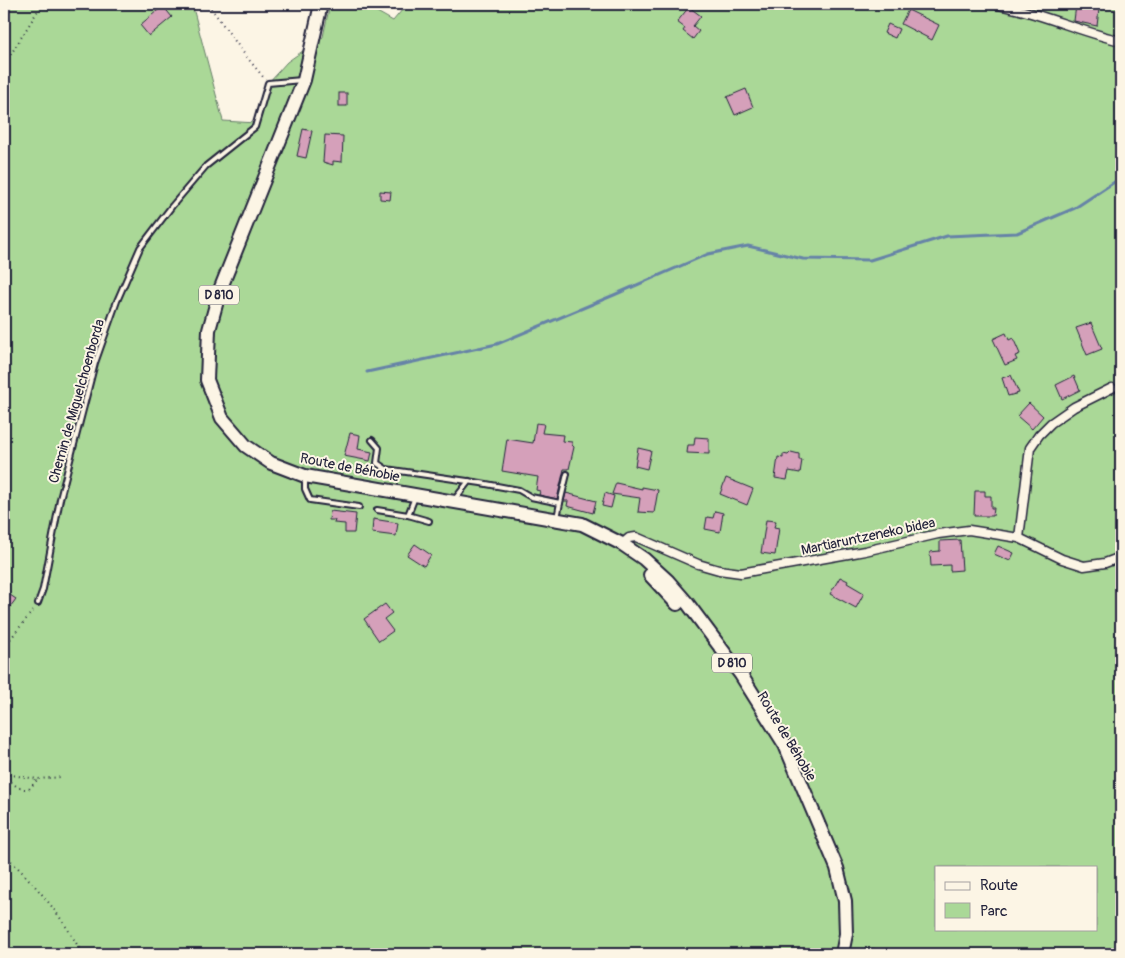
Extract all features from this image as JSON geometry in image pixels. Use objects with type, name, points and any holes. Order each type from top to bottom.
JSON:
[{"type":"main road","name":"Route de Béhobie","points":[[321,4],[304,80],[220,290],[209,330],[207,380],[222,418],[246,446],[271,463],[305,476],[582,524],[622,544],[682,610],[735,680],[781,750],[811,806],[837,868],[845,902],[846,934],[842,954]]},
{"type":"street","points":[[992,4],[1025,10],[1072,27],[1121,41]]},
{"type":"street","points":[[1019,538],[1030,448],[1051,423],[1074,407],[1112,388]]},
{"type":"street","name":"Martiaruntzeneko bidea","points":[[622,544],[628,538],[636,538],[698,564],[740,573],[865,551],[938,534],[969,530],[1019,538],[1062,559],[1084,566],[1105,563],[1121,557]]},
{"type":"lane","points":[[268,83],[304,80]]},
{"type":"lane","name":"Chemin de Miguelchoenborda","points":[[38,603],[43,589],[60,499],[95,363],[117,301],[136,257],[140,248],[172,206],[206,166],[255,127],[268,83]]},
{"type":"lane","points":[[372,440],[379,448],[377,463],[386,470],[519,490],[531,497],[560,503]]},
{"type":"lane","points":[[557,520],[567,474]]},
{"type":"lane","points":[[305,476],[305,489],[310,500],[359,506]]},
{"type":"lane","points":[[454,502],[469,481]]},
{"type":"lane","points":[[408,515],[416,495]]},
{"type":"lane","points":[[377,510],[430,521]]},
{"type":"lane","points":[[856,954],[873,952],[875,954]]},
{"type":"path","points":[[4,62],[8,59],[42,4]]},
{"type":"path","points":[[208,4],[268,83]]},
{"type":"path","points":[[4,647],[30,616],[38,603]]},
{"type":"path","points":[[4,774],[38,779],[61,777]]},
{"type":"path","points":[[4,774],[22,790],[29,789],[38,779]]},
{"type":"path","points":[[4,854],[21,870],[63,921],[82,954]]},
{"type":"green space","points":[[4,4],[192,4],[223,121],[256,123],[268,83],[287,62],[323,37],[330,4],[363,4],[393,21],[407,4],[1121,4],[1121,954],[4,954]]},
{"type":"building","points":[[1076,5],[1099,9],[1097,26],[1074,21]]},
{"type":"building","points":[[163,6],[172,17],[149,36],[140,25]]},
{"type":"building","points":[[689,7],[701,16],[693,26],[699,31],[693,39],[683,31],[685,28],[677,22]]},
{"type":"building","points":[[908,10],[939,25],[932,40],[901,24]]},
{"type":"building","points":[[888,24],[899,29],[895,38],[884,33]]},
{"type":"building","points":[[746,89],[753,107],[735,115],[727,97]]},
{"type":"building","points":[[339,93],[347,93],[347,106],[339,106]]},
{"type":"building","points":[[303,129],[312,131],[306,158],[297,156]]},
{"type":"building","points":[[325,135],[343,136],[342,162],[333,161],[333,165],[323,162]]},
{"type":"building","points":[[380,191],[391,192],[390,200],[380,199]]},
{"type":"building","points":[[1091,323],[1102,349],[1087,355],[1076,328]]},
{"type":"building","points":[[1006,333],[1009,340],[1013,338],[1020,354],[1015,356],[1017,360],[1005,365],[993,339]]},
{"type":"building","points":[[1011,375],[1019,393],[1008,396],[1002,378]]},
{"type":"building","points":[[1074,376],[1080,390],[1062,399],[1056,385]]},
{"type":"building","points":[[1029,403],[1043,416],[1032,429],[1017,416]]},
{"type":"building","points":[[536,423],[544,424],[542,433],[563,435],[562,441],[572,442],[574,447],[569,469],[564,469],[557,499],[539,495],[540,491],[536,490],[538,477],[502,471],[507,439],[533,443]]},
{"type":"building","points":[[350,433],[360,435],[358,449],[372,452],[370,461],[344,456]]},
{"type":"building","points":[[695,437],[709,438],[709,454],[687,453],[688,445],[694,445]]},
{"type":"building","points":[[638,448],[651,451],[647,469],[635,466]]},
{"type":"building","points":[[791,452],[799,454],[799,460],[802,460],[800,473],[789,471],[787,480],[775,478],[778,457],[783,458],[783,454],[788,455]]},
{"type":"building","points":[[726,478],[753,489],[747,505],[720,494]]},
{"type":"building","points":[[616,483],[642,489],[642,487],[658,490],[654,513],[638,512],[640,498],[612,494]]},
{"type":"building","points":[[975,491],[985,491],[985,496],[991,496],[991,508],[994,508],[993,516],[974,516]]},
{"type":"building","points":[[566,493],[596,501],[593,513],[567,506],[568,501],[564,501]]},
{"type":"building","points":[[605,493],[614,496],[611,508],[602,506]]},
{"type":"building","points":[[330,511],[356,514],[354,533],[345,533],[345,524],[334,523],[335,520],[329,520]]},
{"type":"building","points":[[715,511],[723,513],[720,532],[705,529],[707,517],[713,518]]},
{"type":"building","points":[[373,519],[398,523],[396,536],[372,533]]},
{"type":"building","points":[[766,520],[776,521],[774,527],[779,528],[775,555],[761,553]]},
{"type":"building","points":[[960,540],[962,570],[950,571],[950,565],[931,566],[930,552],[940,551],[940,541]]},
{"type":"building","points":[[415,544],[431,555],[424,566],[407,555]]},
{"type":"building","points":[[998,546],[1014,553],[1010,561],[994,554]]},
{"type":"building","points":[[840,577],[864,593],[856,608],[830,594]]},
{"type":"building","points":[[4,591],[16,599],[4,615]]},
{"type":"building","points":[[385,604],[392,613],[384,619],[393,631],[379,641],[364,619]]},
{"type":"waterway","points":[[367,372],[497,344],[708,254],[748,246],[803,259],[870,260],[947,236],[1017,233],[1075,208],[1116,181],[1121,180]]}]
